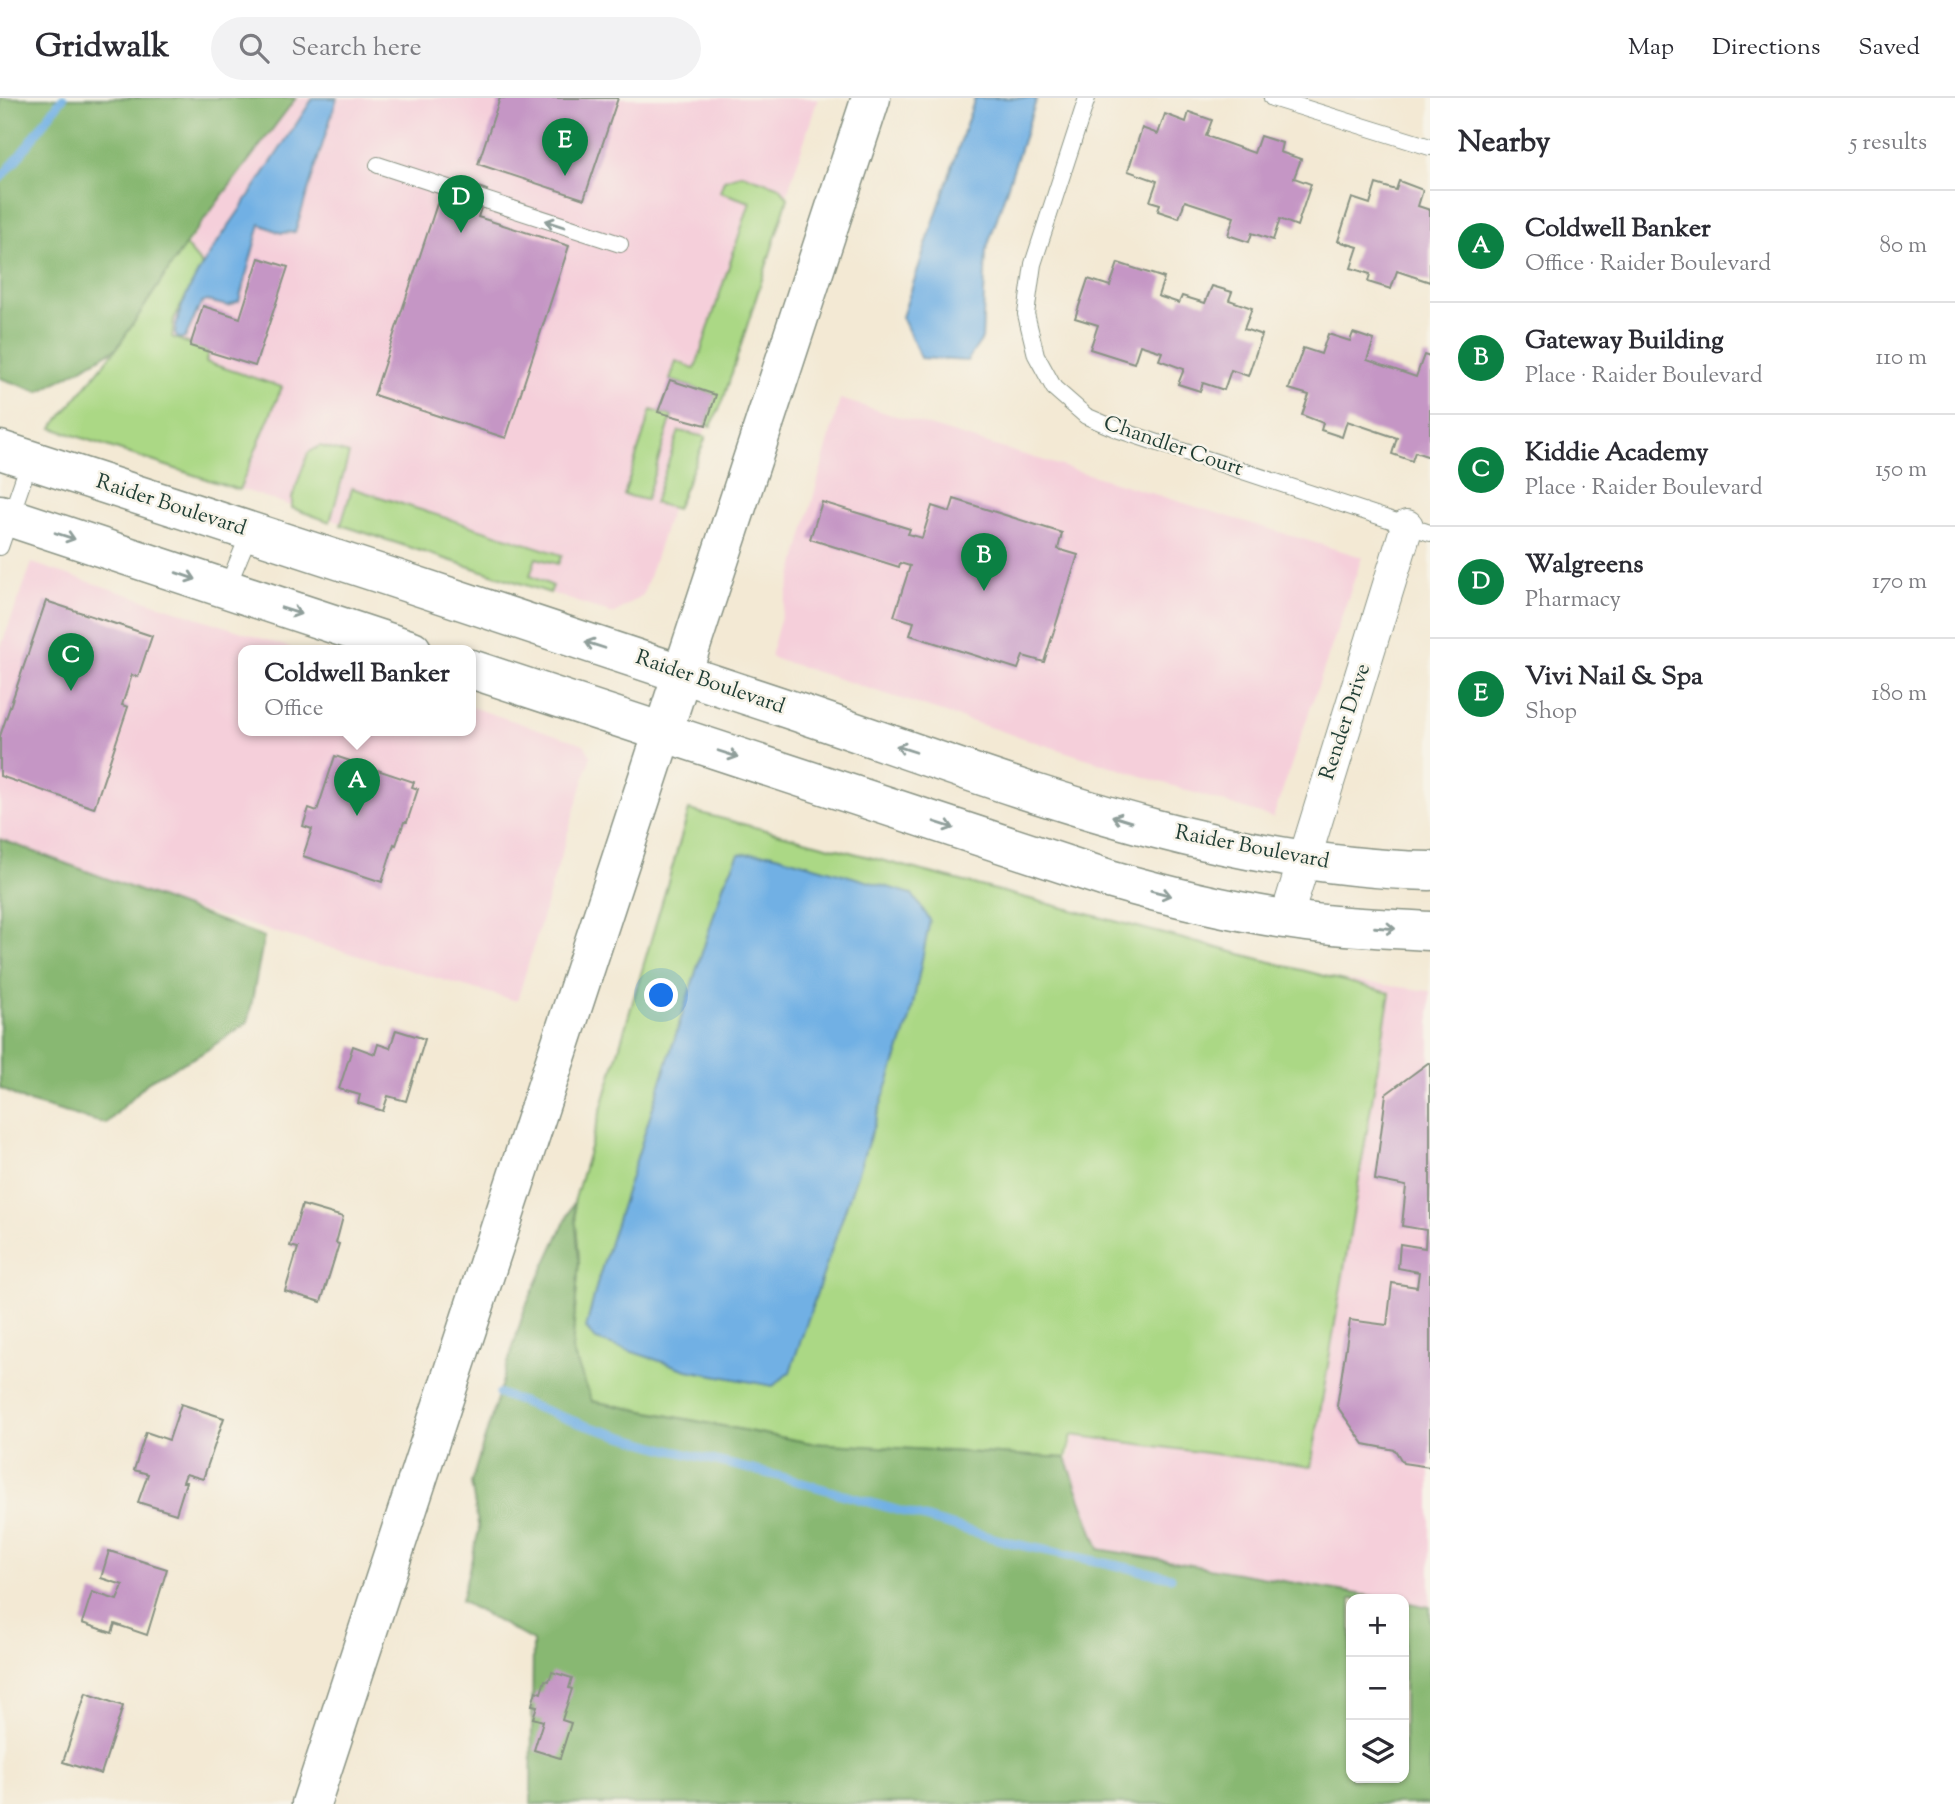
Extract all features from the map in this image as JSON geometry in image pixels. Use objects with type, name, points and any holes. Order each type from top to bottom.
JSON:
[{"type":"street","points":[[311,1804],[872,98]]},
{"type":"street","name":"Raider Boulevard","points":[[15,455],[1059,800],[1152,828],[1210,843],[1303,860],[1430,871]]},
{"type":"street","points":[[3,526],[226,590],[396,645]]},
{"type":"street","name":"Render Drive","points":[[1286,919],[1303,860],[1419,530]]},
{"type":"street","points":[[476,671],[1108,879],[1216,906],[1286,919],[1430,931]]},
{"type":"lane","name":"Chandler Court","points":[[1087,98],[1033,264],[1026,314],[1036,355],[1054,388],[1086,416],[1119,430],[1419,530]]},
{"type":"lane","points":[[1272,98],[1430,147]]},
{"type":"lane","points":[[378,165],[620,244]]},
{"type":"lane","points":[[3,526],[15,455]]},
{"type":"lane","points":[[226,590],[250,532]]},
{"type":"shaded area","points":[[288,98],[818,98],[727,381],[675,498],[643,595],[613,614],[62,429]]},
{"type":"shaded area","points":[[840,399],[1362,557],[1273,818],[770,657]]},
{"type":"shaded area","points":[[32,563],[282,645],[238,645],[238,736],[476,736],[476,709],[584,744],[591,756],[517,1001],[0,854],[0,649]]},
{"type":"shaded area","points":[[1184,959],[1430,991],[1430,1620],[1409,1617],[1409,1594],[1346,1594],[1346,1598],[1047,1555]]},
{"type":"green space","points":[[0,98],[296,98],[185,245],[117,348],[39,392],[0,378]]},
{"type":"green space","points":[[742,174],[780,187],[788,198],[723,401],[711,426],[706,425],[715,395],[670,380],[676,361],[695,369],[750,202],[720,192],[724,180]]},
{"type":"green space","points":[[185,245],[202,265],[174,319],[172,337],[208,351],[206,362],[282,387],[239,490],[52,428],[117,348]]},
{"type":"green space","points":[[651,410],[672,416],[646,500],[624,495]]},
{"type":"green space","points":[[679,431],[706,437],[676,509],[654,503]]},
{"type":"green space","points":[[320,446],[349,454],[330,522],[292,508],[292,498],[308,453]]},
{"type":"green space","points":[[352,488],[562,555],[558,564],[536,558],[530,576],[553,586],[550,593],[341,525]]},
{"type":"green space","points":[[689,810],[1390,993],[1311,1467],[1072,1435],[1066,1458],[811,1443],[591,1401],[572,1350],[579,1260],[574,1202]]},
{"type":"green space","points":[[0,839],[264,937],[248,1022],[201,1054],[150,1080],[106,1124],[25,1101],[0,1088]]},
{"type":"green space","points":[[574,1202],[579,1260],[572,1350],[592,1401],[811,1443],[1066,1458],[1099,1549],[1358,1594],[1346,1594],[1346,1783],[1409,1783],[1409,1603],[1430,1607],[1430,1804],[531,1804],[533,1641],[461,1601],[479,1530],[471,1483],[525,1308]]},
{"type":"water","points":[[313,98],[337,98],[295,232],[281,233],[260,224],[239,301],[228,306],[207,301],[201,303],[185,338],[178,338],[175,334],[183,302],[200,270]]},
{"type":"water","points":[[975,98],[1037,98],[986,251],[982,339],[967,361],[921,358],[902,317]]},
{"type":"water","points":[[769,853],[912,894],[930,920],[910,1019],[790,1372],[773,1386],[687,1370],[596,1340],[586,1328],[598,1280],[724,883],[739,854]]},
{"type":"building","points":[[500,98],[618,98],[584,199],[478,164]]},
{"type":"building","points":[[1189,112],[1212,120],[1206,136],[1254,153],[1260,136],[1282,143],[1280,152],[1301,159],[1294,178],[1311,184],[1297,226],[1280,219],[1273,240],[1252,233],[1249,242],[1228,235],[1234,217],[1185,201],[1179,218],[1158,211],[1160,204],[1150,201],[1157,181],[1128,171],[1142,128],[1158,134],[1165,114],[1186,122]]},
{"type":"building","points":[[1399,181],[1423,190],[1418,206],[1430,210],[1430,282],[1397,271],[1391,289],[1368,282],[1370,274],[1351,268],[1358,247],[1338,241],[1352,198],[1370,204],[1376,184],[1396,190]]},
{"type":"building","points":[[464,182],[487,190],[478,217],[569,246],[506,438],[374,395],[437,204],[455,209]]},
{"type":"building","points":[[259,258],[288,267],[255,366],[190,346],[203,306],[240,318]]},
{"type":"building","points":[[1118,263],[1164,278],[1158,296],[1179,303],[1182,296],[1205,303],[1212,286],[1232,292],[1229,300],[1252,308],[1244,329],[1262,335],[1248,376],[1231,370],[1224,390],[1203,383],[1200,391],[1178,384],[1184,369],[1159,360],[1162,352],[1140,345],[1134,363],[1090,349],[1098,325],[1075,318],[1088,279],[1110,286]]},
{"type":"building","points":[[1353,333],[1374,340],[1367,360],[1416,377],[1424,355],[1430,357],[1430,457],[1415,452],[1412,461],[1392,454],[1397,438],[1347,421],[1342,437],[1321,430],[1323,423],[1302,415],[1309,395],[1289,389],[1303,348],[1321,354],[1328,334],[1350,341]]},
{"type":"building","points":[[670,380],[716,395],[706,425],[658,412]]},
{"type":"building","points":[[954,499],[1062,533],[1058,549],[1078,555],[1044,662],[1023,656],[1018,669],[910,635],[914,622],[894,616],[910,566],[900,563],[899,567],[810,539],[822,502],[910,529],[908,534],[922,538],[932,506],[950,512]]},
{"type":"building","points":[[46,601],[152,636],[138,677],[132,675],[122,705],[128,707],[94,808],[0,776],[0,736]]},
{"type":"building","points":[[335,756],[414,782],[412,787],[418,789],[407,822],[404,822],[396,845],[394,844],[382,882],[303,856],[312,829],[303,826],[309,808],[317,811]]},
{"type":"building","points":[[396,1030],[425,1039],[406,1101],[388,1096],[383,1111],[358,1103],[360,1095],[339,1089],[353,1046],[375,1054],[378,1044],[390,1048]]},
{"type":"building","points":[[1428,1063],[1430,1467],[1403,1463],[1395,1450],[1364,1444],[1337,1406],[1350,1320],[1387,1325],[1392,1283],[1417,1287],[1419,1272],[1398,1268],[1400,1244],[1425,1248],[1426,1230],[1402,1226],[1406,1186],[1375,1180],[1386,1094]]},
{"type":"building","points":[[302,1205],[343,1217],[336,1243],[339,1244],[321,1302],[285,1291],[298,1248],[290,1246]]},
{"type":"building","points":[[181,1404],[224,1418],[203,1479],[186,1474],[176,1514],[138,1502],[148,1474],[134,1470],[146,1432],[169,1440]]},
{"type":"building","points":[[109,1551],[167,1569],[147,1635],[115,1624],[112,1633],[82,1623],[92,1592],[117,1600],[123,1585],[101,1578]]},
{"type":"building","points":[[552,1672],[572,1678],[569,1688],[572,1689],[562,1720],[571,1723],[560,1758],[534,1750],[543,1721],[533,1718],[537,1706],[532,1705],[536,1691],[541,1693],[545,1680],[549,1681]]},
{"type":"building","points":[[86,1693],[123,1706],[101,1774],[63,1762]]},
{"type":"waterway","points":[[0,178],[63,98]]},
{"type":"waterway","points":[[500,1394],[584,1425],[662,1448],[782,1477],[1011,1543],[1171,1577]]},
{"type":"place","name":"Vivi Nail & Spa","points":[[565,176]]},
{"type":"place","name":"Walgreens","points":[[461,233]]},
{"type":"place","name":"Gateway Building","points":[[984,591]]},
{"type":"place","name":"Kiddie Academy","points":[[71,691]]},
{"type":"place","name":"Coldwell Banker","points":[[357,816]]}]
